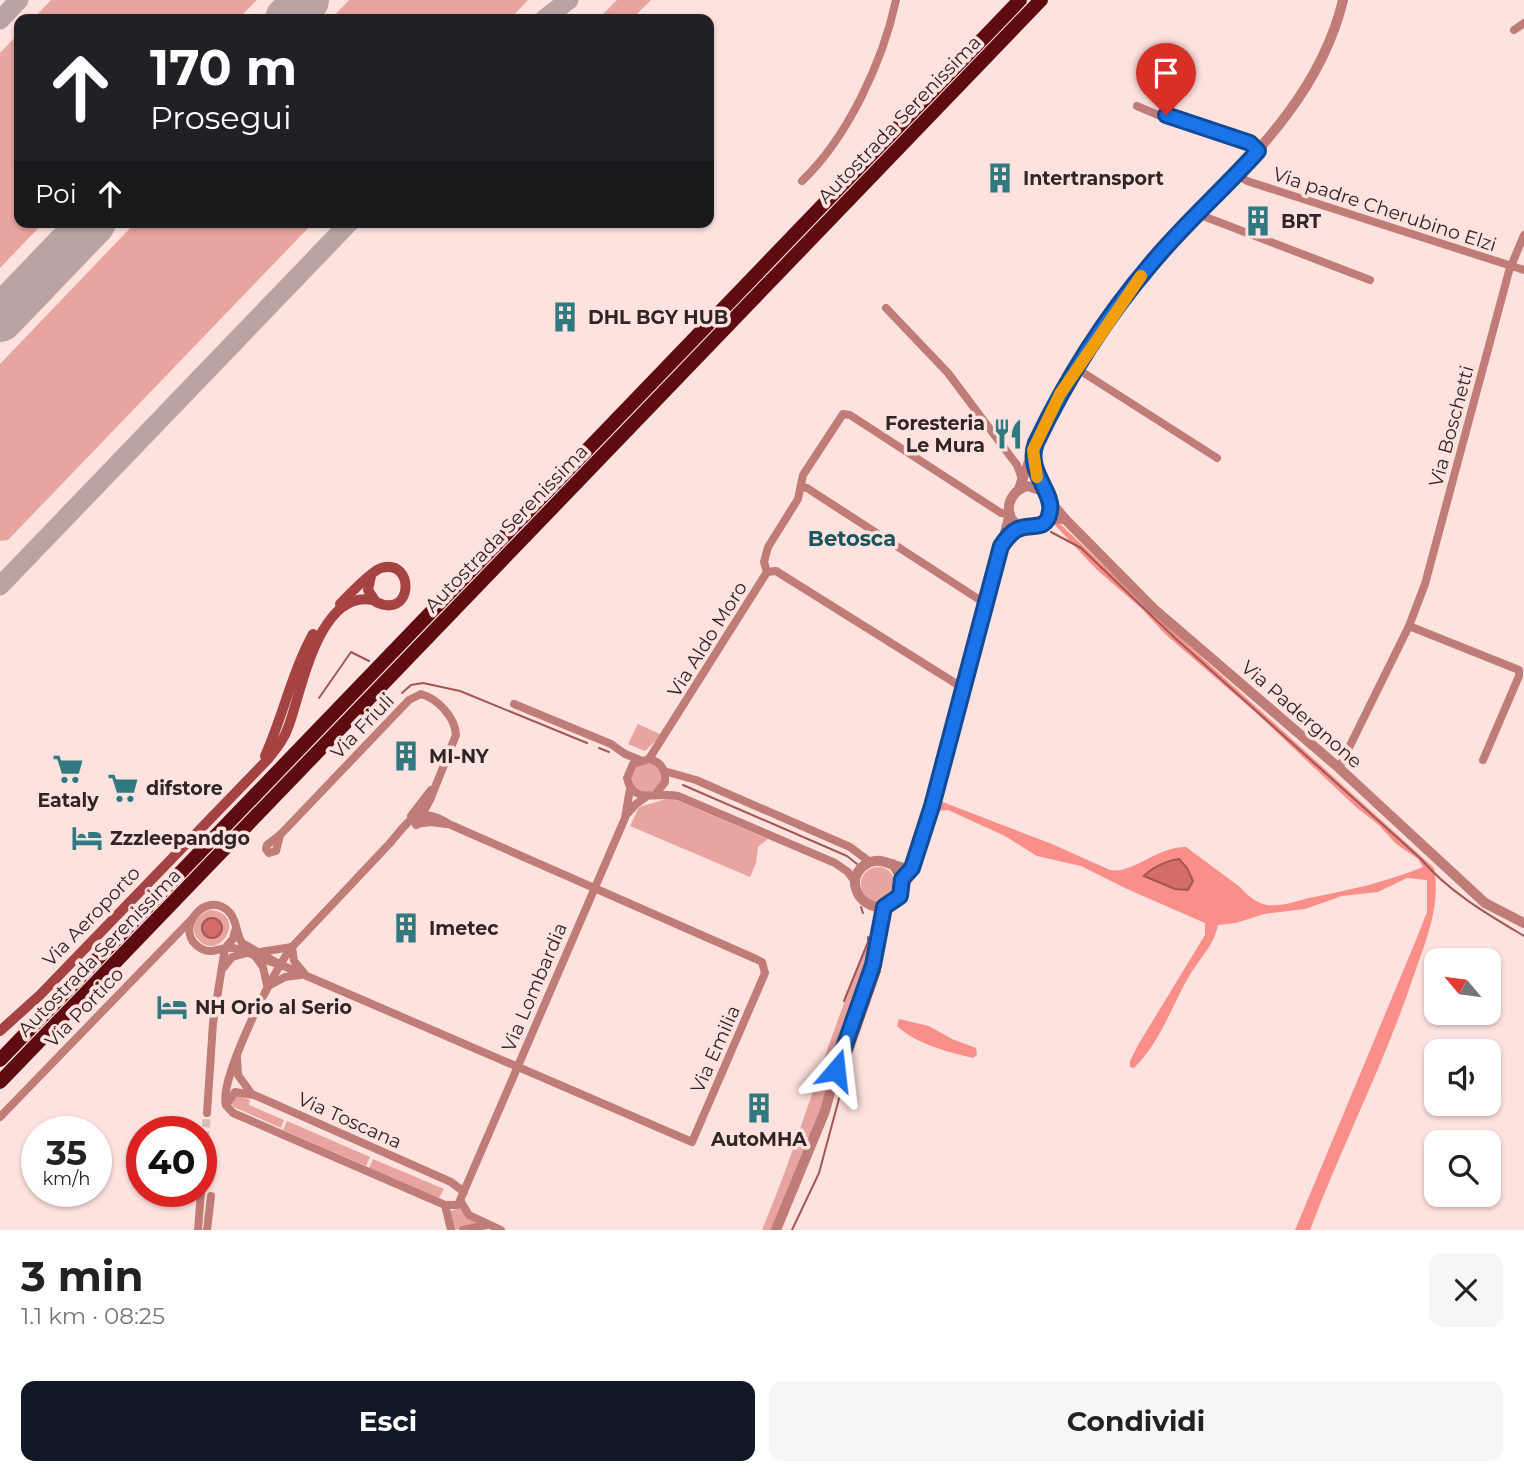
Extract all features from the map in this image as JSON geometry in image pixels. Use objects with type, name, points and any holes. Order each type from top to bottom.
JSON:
[{"type":"highway","name":"Autostrada Serenissima","points":[[0,1060],[1020,0]]},
{"type":"highway","name":"Autostrada Serenissima","points":[[0,1083],[1041,0]]},
{"type":"main road","points":[[382,568],[392,568],[401,573],[406,586],[404,596],[397,603],[386,606],[373,600],[368,590],[371,576],[382,568]]},
{"type":"main road","name":"Via Aeroporto","points":[[261,765],[276,733],[296,673],[318,626],[371,576]]},
{"type":"main road","name":"Via Aeroporto","points":[[1,1030],[40,995],[277,748],[287,731],[323,629],[352,601],[361,598],[373,600]]},
{"type":"street","points":[[802,181],[824,156],[849,119],[878,57],[896,0]]},
{"type":"street","points":[[776,1230],[825,1111],[842,1049],[873,965],[884,907],[900,896],[902,879],[912,868],[932,806],[1010,514],[1010,500],[1021,476],[1060,394],[1130,289],[1152,262],[1258,151],[1304,91],[1328,43],[1343,0]]},
{"type":"street","points":[[1514,30],[1524,23]]},
{"type":"street","points":[[1137,106],[1250,143],[1258,151]]},
{"type":"street","name":"Via padre Cherubino Elzi","points":[[1237,174],[1247,181],[1524,270]]},
{"type":"street","points":[[1199,213],[1370,280]]},
{"type":"street","name":"Via Boschetti","points":[[1339,768],[1409,626],[1425,584],[1511,265],[1524,234]]},
{"type":"street","points":[[886,308],[948,373],[1021,476],[1047,497],[1049,515],[1044,523]]},
{"type":"street","points":[[1076,368],[1217,458]]},
{"type":"street","name":"Via Aldo Moro","points":[[645,759],[666,734],[768,572],[764,562],[768,547],[798,499],[803,475],[843,414],[850,415],[1001,513],[1010,514]]},
{"type":"street","name":"Via Padergnone","points":[[1032,453],[1038,479],[1047,497],[1065,519],[1154,609],[1339,768],[1485,903],[1524,923]]},
{"type":"street","points":[[1021,476],[1038,479]]},
{"type":"street","points":[[801,487],[807,488],[986,604]]},
{"type":"street","points":[[1010,514],[1022,527]]},
{"type":"street","points":[[1001,546],[1009,535],[1022,527],[1036,527],[1053,518],[1065,519]]},
{"type":"street","points":[[768,572],[776,571],[963,688]]},
{"type":"street","points":[[1409,626],[1519,670],[1520,676],[1483,760]]},
{"type":"street","name":"Via Friuli","points":[[280,835],[409,700],[417,695],[431,698],[452,719],[456,729],[454,740],[416,825]]},
{"type":"street","points":[[514,704],[611,744],[625,754],[645,759],[696,780],[850,847],[870,862]]},
{"type":"street","name":"Via Aldo Moro","points":[[662,768],[660,749],[666,734]]},
{"type":"street","points":[[625,754],[630,789],[640,796],[678,796],[835,863],[848,872],[855,882],[858,894],[873,912],[879,928]]},
{"type":"street","points":[[627,773],[633,764],[645,759]]},
{"type":"street","points":[[651,796],[665,782],[662,768]]},
{"type":"street","name":"Via Friuli","points":[[391,842],[434,785]]},
{"type":"street","name":"Via Lombardia","points":[[625,818],[630,789]]},
{"type":"street","name":"Via Lombardia","points":[[461,1202],[625,818],[636,804],[651,796]]},
{"type":"street","points":[[406,823],[423,814],[433,815],[594,887]]},
{"type":"street","points":[[451,825],[430,822],[416,825],[391,842],[292,947],[279,964],[268,987],[226,1083],[224,1097],[226,1105],[233,1113],[445,1205],[454,1206],[461,1202],[469,1215],[501,1230]]},
{"type":"street","points":[[855,882],[860,870],[870,862],[882,860],[901,868],[912,868]]},
{"type":"street","points":[[893,864],[902,879]]},
{"type":"street","name":"Via Emilia","points":[[516,1068],[692,1142],[764,977],[765,968],[756,959],[594,887]]},
{"type":"street","points":[[866,904],[884,907]]},
{"type":"street","points":[[235,928],[233,939],[225,948],[213,952],[199,948],[190,935],[191,919],[200,909],[217,905],[228,911],[242,943],[263,967],[268,987]]},
{"type":"street","name":"Via Portico","points":[[0,1116],[191,919]]},
{"type":"street","points":[[222,971],[232,957],[292,947]]},
{"type":"street","points":[[292,947],[294,961],[306,975]]},
{"type":"street","points":[[225,948],[253,954],[306,975],[516,1068]]},
{"type":"street","points":[[207,1113],[213,1023],[225,948]]},
{"type":"street","points":[[268,987],[285,976],[306,975]]},
{"type":"street","points":[[237,1056],[240,1080],[254,1095]]},
{"type":"street","points":[[226,1105],[234,1092],[254,1095]]},
{"type":"street","name":"Via Toscana","points":[[254,1095],[451,1182],[464,1192]]},
{"type":"street","points":[[451,1182],[459,1180],[473,1169]]},
{"type":"street","points":[[445,1205],[451,1230]]},
{"type":"street","points":[[198,1230],[200,1207]]},
{"type":"street","points":[[210,1229],[211,1207]]},
{"type":"street","points":[[463,1230],[490,1225]]},
{"type":"shaded area","points":[[51,0],[257,0],[243,14],[38,14]]},
{"type":"shaded area","points":[[349,0],[528,0],[515,14],[336,14]]},
{"type":"shaded area","points":[[617,0],[651,0],[637,14],[603,14]]},
{"type":"shaded area","points":[[14,38],[14,228],[38,228],[0,268],[0,53]]},
{"type":"shaded area","points":[[130,228],[308,228],[8,540],[0,541],[0,364]]},
{"type":"shaded area","points":[[1055,519],[1167,626],[1434,868],[1436,895],[1432,921],[1404,1005],[1310,1230],[1295,1230],[1427,912],[1427,880],[1407,878],[1378,892],[1342,896],[1305,909],[1264,914],[1236,923],[1218,925],[1210,945],[1184,985],[1152,1047],[1134,1068],[1130,1067],[1130,1061],[1205,935],[1205,923],[1081,866],[1037,856],[1005,836],[948,810],[936,811],[940,801],[1052,844],[1110,870],[1128,868],[1164,851],[1186,847],[1252,898],[1267,905],[1285,904],[1356,888],[1423,867],[1418,859],[1395,843],[1379,825],[1357,808],[1095,568],[1055,525]]},
{"type":"shaded area","points":[[638,724],[662,735],[645,751],[628,744]]},
{"type":"shaded area","points":[[646,763],[657,767],[661,778],[657,789],[646,793],[635,789],[631,778],[635,767]]},
{"type":"shaded area","points":[[674,799],[768,839],[758,847],[756,863],[750,877],[630,826],[639,807]]},
{"type":"shaded area","points":[[1179,859],[1193,881],[1188,890],[1175,889],[1144,876],[1160,865]]},
{"type":"shaded area","points":[[878,867],[890,872],[895,884],[890,896],[878,901],[866,896],[861,884],[866,872]]},
{"type":"shaded area","points":[[211,910],[222,913],[228,920],[227,935],[214,946],[206,945],[198,939],[194,930],[196,921]],"holes":[[[208,918],[214,918],[222,925],[220,935],[207,937],[204,935],[203,923]]]},
{"type":"shaded area","points":[[212,918],[219,921],[222,928],[219,935],[212,938],[205,935],[202,928],[205,921]]},
{"type":"shaded area","points":[[866,947],[873,950],[817,1130],[774,1230],[762,1230],[839,1017]]},
{"type":"shaded area","points":[[899,1019],[929,1026],[976,1048],[977,1055],[973,1058],[923,1042],[897,1026]]},
{"type":"shaded area","points":[[234,1096],[250,1100],[249,1105],[284,1120],[281,1128],[234,1107],[231,1103]]},
{"type":"shaded area","points":[[287,1121],[370,1157],[366,1166],[283,1130]]},
{"type":"shaded area","points":[[373,1159],[444,1189],[439,1198],[369,1168]]},
{"type":"shaded area","points":[[461,1208],[480,1223],[454,1230],[450,1211]]},
{"type":"waterway","points":[[1051,532],[1081,548],[1175,638],[1444,882],[1483,911],[1524,936]]},
{"type":"waterway","points":[[319,698],[351,652],[369,661]]},
{"type":"waterway","points":[[402,693],[411,685],[423,683],[460,691],[587,743]]},
{"type":"waterway","points":[[599,748],[609,752]]},
{"type":"waterway","points":[[683,785],[847,856],[857,864]]},
{"type":"waterway","points":[[861,907],[863,913]]},
{"type":"waterway","points":[[844,1001],[868,937]]},
{"type":"waterway","points":[[792,1230],[819,1173],[851,1054],[880,971]]},
{"type":"taxiway","points":[[0,20],[19,0]]},
{"type":"taxiway","points":[[551,14],[569,0]]},
{"type":"taxiway","points":[[0,586],[344,228]]},
{"type":"runway","points":[[293,14],[306,0]]},
{"type":"runway","points":[[0,319],[87,228]]},
{"type":"slow traffic","points":[[1037,477],[1033,450],[1060,394],[1141,276]]},
{"type":"place","name":"Intertransport","points":[[1000,178]]},
{"type":"place","name":"BRT","points":[[1258,221]]},
{"type":"place","name":"DHL BGY HUB","points":[[565,317]]},
{"type":"place","name":"Foresteria Le Mura","points":[[1008,434]]},
{"type":"place","name":"MI-NY","points":[[406,756]]},
{"type":"place","name":"Eataly","points":[[68,769]]},
{"type":"place","name":"difstore","points":[[123,788]]},
{"type":"place","name":"Zzzleepandgo","points":[[87,838]]},
{"type":"place","name":"Imetec","points":[[406,928]]},
{"type":"place","name":"NH Orio al Serio","points":[[172,1007]]},
{"type":"place","name":"AutoMHA","points":[[759,1108]]},
{"type":"district","name":"Betosca","points":[[852,539]]},
{"type":"route","points":[[836,1070],[873,965],[881,915],[884,907],[900,896],[902,879],[912,868],[930,811],[1001,546],[1009,535],[1022,527],[1041,525],[1049,515],[1050,501],[1035,468],[1033,450],[1036,443],[1060,394],[1130,289],[1152,262],[1258,151],[1250,143],[1166,115]]}]
